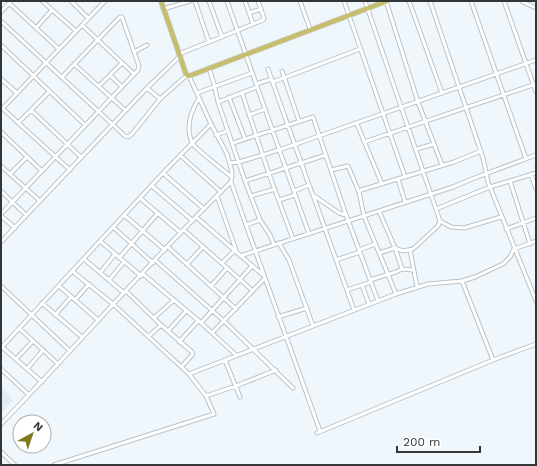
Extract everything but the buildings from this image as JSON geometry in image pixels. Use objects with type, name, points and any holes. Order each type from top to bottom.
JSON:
[{"type":"main road","points":[[161,1],[179,55],[188,75],[386,1]]},
{"type":"street","points":[[42,1],[76,31]]},
{"type":"street","points":[[70,1],[88,18]]},
{"type":"street","points":[[70,170],[1,109],[105,1]]},
{"type":"street","points":[[163,9],[190,1]]},
{"type":"street","points":[[195,1],[209,42]]},
{"type":"street","points":[[209,1],[222,38]]},
{"type":"street","points":[[227,1],[309,234]]},
{"type":"street","points":[[245,1],[253,24]]},
{"type":"street","points":[[1,242],[179,55],[264,19],[258,1]]},
{"type":"street","points":[[300,1],[310,29]]},
{"type":"street","points":[[344,1],[405,177]]},
{"type":"street","points":[[365,1],[440,222],[451,227],[464,228],[501,217]]},
{"type":"street","points":[[386,1],[418,102],[442,166]]},
{"type":"street","points":[[409,1],[442,93]]},
{"type":"street","points":[[430,1],[481,151],[490,187],[536,301]]},
{"type":"street","points":[[471,1],[526,159]]},
{"type":"street","points":[[504,1],[535,84],[536,92]]},
{"type":"street","points":[[1,12],[10,2],[59,49]]},
{"type":"street","points":[[523,2],[536,8]]},
{"type":"street","points":[[249,13],[261,9]]},
{"type":"street","points":[[36,28],[52,10]]},
{"type":"street","points":[[15,228],[1,215],[122,87],[139,67],[123,18],[121,16],[62,77]]},
{"type":"street","points":[[1,21],[125,136],[128,137],[160,99],[188,75],[216,135],[227,154],[230,163],[232,182],[246,225],[318,432],[493,360],[536,344]]},
{"type":"street","points":[[82,25],[134,74]]},
{"type":"street","points":[[1,45],[85,125]]},
{"type":"street","points":[[134,52],[147,45]]},
{"type":"street","points":[[218,102],[272,80],[285,78],[360,49]]},
{"type":"street","points":[[230,163],[240,162],[295,145],[536,60]]},
{"type":"street","points":[[99,86],[122,63]]},
{"type":"street","points":[[74,64],[125,110]]},
{"type":"street","points":[[209,68],[218,102],[240,162],[245,181],[260,220],[270,235],[274,245]]},
{"type":"street","points":[[268,69],[354,310]]},
{"type":"street","points":[[282,70],[300,121]]},
{"type":"street","points":[[197,93],[252,73]]},
{"type":"street","points":[[110,75],[122,87]]},
{"type":"street","points":[[1,79],[17,93]]},
{"type":"street","points":[[364,142],[535,84]]},
{"type":"street","points":[[148,88],[160,99]]},
{"type":"street","points":[[18,123],[49,92]]},
{"type":"street","points":[[242,93],[262,155],[293,239]]},
{"type":"street","points":[[229,97],[245,139]]},
{"type":"street","points":[[199,98],[190,116],[192,144],[232,177]]},
{"type":"street","points":[[249,114],[265,109]]},
{"type":"street","points":[[31,110],[81,157]]},
{"type":"street","points":[[233,143],[313,117],[348,221],[378,301]]},
{"type":"street","points":[[42,382],[1,347],[163,173],[211,124]]},
{"type":"street","points":[[357,124],[382,184]]},
{"type":"street","points":[[216,135],[228,131]]},
{"type":"street","points":[[1,132],[42,171]]},
{"type":"street","points":[[1,140],[5,136]]},
{"type":"street","points":[[416,150],[434,144]]},
{"type":"street","points":[[359,192],[461,160],[481,151]]},
{"type":"street","points":[[180,155],[221,192]]},
{"type":"street","points":[[239,256],[453,188],[536,155]]},
{"type":"street","points":[[245,181],[326,156]]},
{"type":"street","points":[[10,174],[27,157]]},
{"type":"street","points":[[331,170],[346,165],[348,166],[359,192],[364,216],[396,294]]},
{"type":"street","points":[[1,166],[40,201]]},
{"type":"street","points":[[163,173],[204,210]]},
{"type":"street","points":[[436,209],[490,187],[536,173]]},
{"type":"street","points":[[531,174],[536,190]]},
{"type":"street","points":[[398,180],[405,202]]},
{"type":"street","points":[[510,181],[522,223],[530,244]]},
{"type":"street","points":[[1,424],[152,263],[232,182]]},
{"type":"street","points":[[294,190],[309,185]]},
{"type":"street","points":[[152,186],[193,221]]},
{"type":"street","points":[[251,196],[275,189]]},
{"type":"street","points":[[1,191],[26,215]]},
{"type":"street","points":[[279,200],[295,195]]},
{"type":"street","points":[[313,195],[339,213],[346,215]]},
{"type":"street","points":[[217,196],[239,256]]},
{"type":"street","points":[[140,198],[181,233]]},
{"type":"street","points":[[379,211],[395,248],[402,269]]},
{"type":"street","points":[[119,258],[158,213]]},
{"type":"street","points":[[124,215],[165,250]]},
{"type":"street","points":[[196,218],[264,277]]},
{"type":"street","points":[[506,229],[536,218]]},
{"type":"street","points":[[246,225],[260,220]]},
{"type":"street","points":[[379,253],[395,248],[403,251],[410,250],[417,246],[438,226],[440,222]]},
{"type":"street","points":[[113,227],[152,263]]},
{"type":"street","points":[[184,230],[253,291]]},
{"type":"street","points":[[100,241],[124,262],[174,300],[236,356]]},
{"type":"street","points":[[189,374],[396,294],[431,284],[462,281],[503,264],[510,258],[514,249],[536,241]]},
{"type":"street","points":[[279,244],[289,260],[313,326]]},
{"type":"street","points":[[336,260],[375,244]]},
{"type":"street","points":[[168,247],[236,309]]},
{"type":"street","points":[[187,264],[203,247]]},
{"type":"street","points":[[410,250],[417,288]]},
{"type":"street","points":[[222,263],[234,251]]},
{"type":"street","points":[[100,273],[115,254]]},
{"type":"street","points":[[84,259],[125,292],[193,353],[182,366]]},
{"type":"street","points":[[155,260],[224,321],[293,388]]},
{"type":"street","points":[[109,280],[124,262]]},
{"type":"street","points":[[179,342],[212,310],[252,266]]},
{"type":"street","points":[[211,286],[227,268]]},
{"type":"street","points":[[347,290],[402,269],[413,270]]},
{"type":"street","points":[[54,465],[214,414],[206,396],[182,366],[113,304],[72,271]]},
{"type":"street","points":[[212,333],[253,291],[264,277]]},
{"type":"street","points":[[462,281],[493,360]]},
{"type":"street","points":[[75,300],[89,284]]},
{"type":"street","points":[[362,285],[369,304]]},
{"type":"street","points":[[1,286],[70,351]]},
{"type":"street","points":[[59,286],[98,320]]},
{"type":"street","points":[[55,315],[71,296]]},
{"type":"street","points":[[154,318],[174,300]]},
{"type":"street","points":[[42,303],[82,337]]},
{"type":"street","points":[[278,317],[307,308]]},
{"type":"street","points":[[168,331],[186,311]]},
{"type":"street","points":[[149,336],[160,325]]},
{"type":"street","points":[[19,328],[58,364]]},
{"type":"street","points":[[16,359],[33,341]]},
{"type":"street","points":[[27,369],[43,350]]},
{"type":"street","points":[[225,360],[240,397]]},
{"type":"street","points":[[1,369],[29,395]]},
{"type":"street","points":[[206,396],[276,370]]},
{"type":"street","points":[[1,452],[15,465]]},
{"type":"shaded area","points":[[1,386],[13,401],[1,414]]}]
